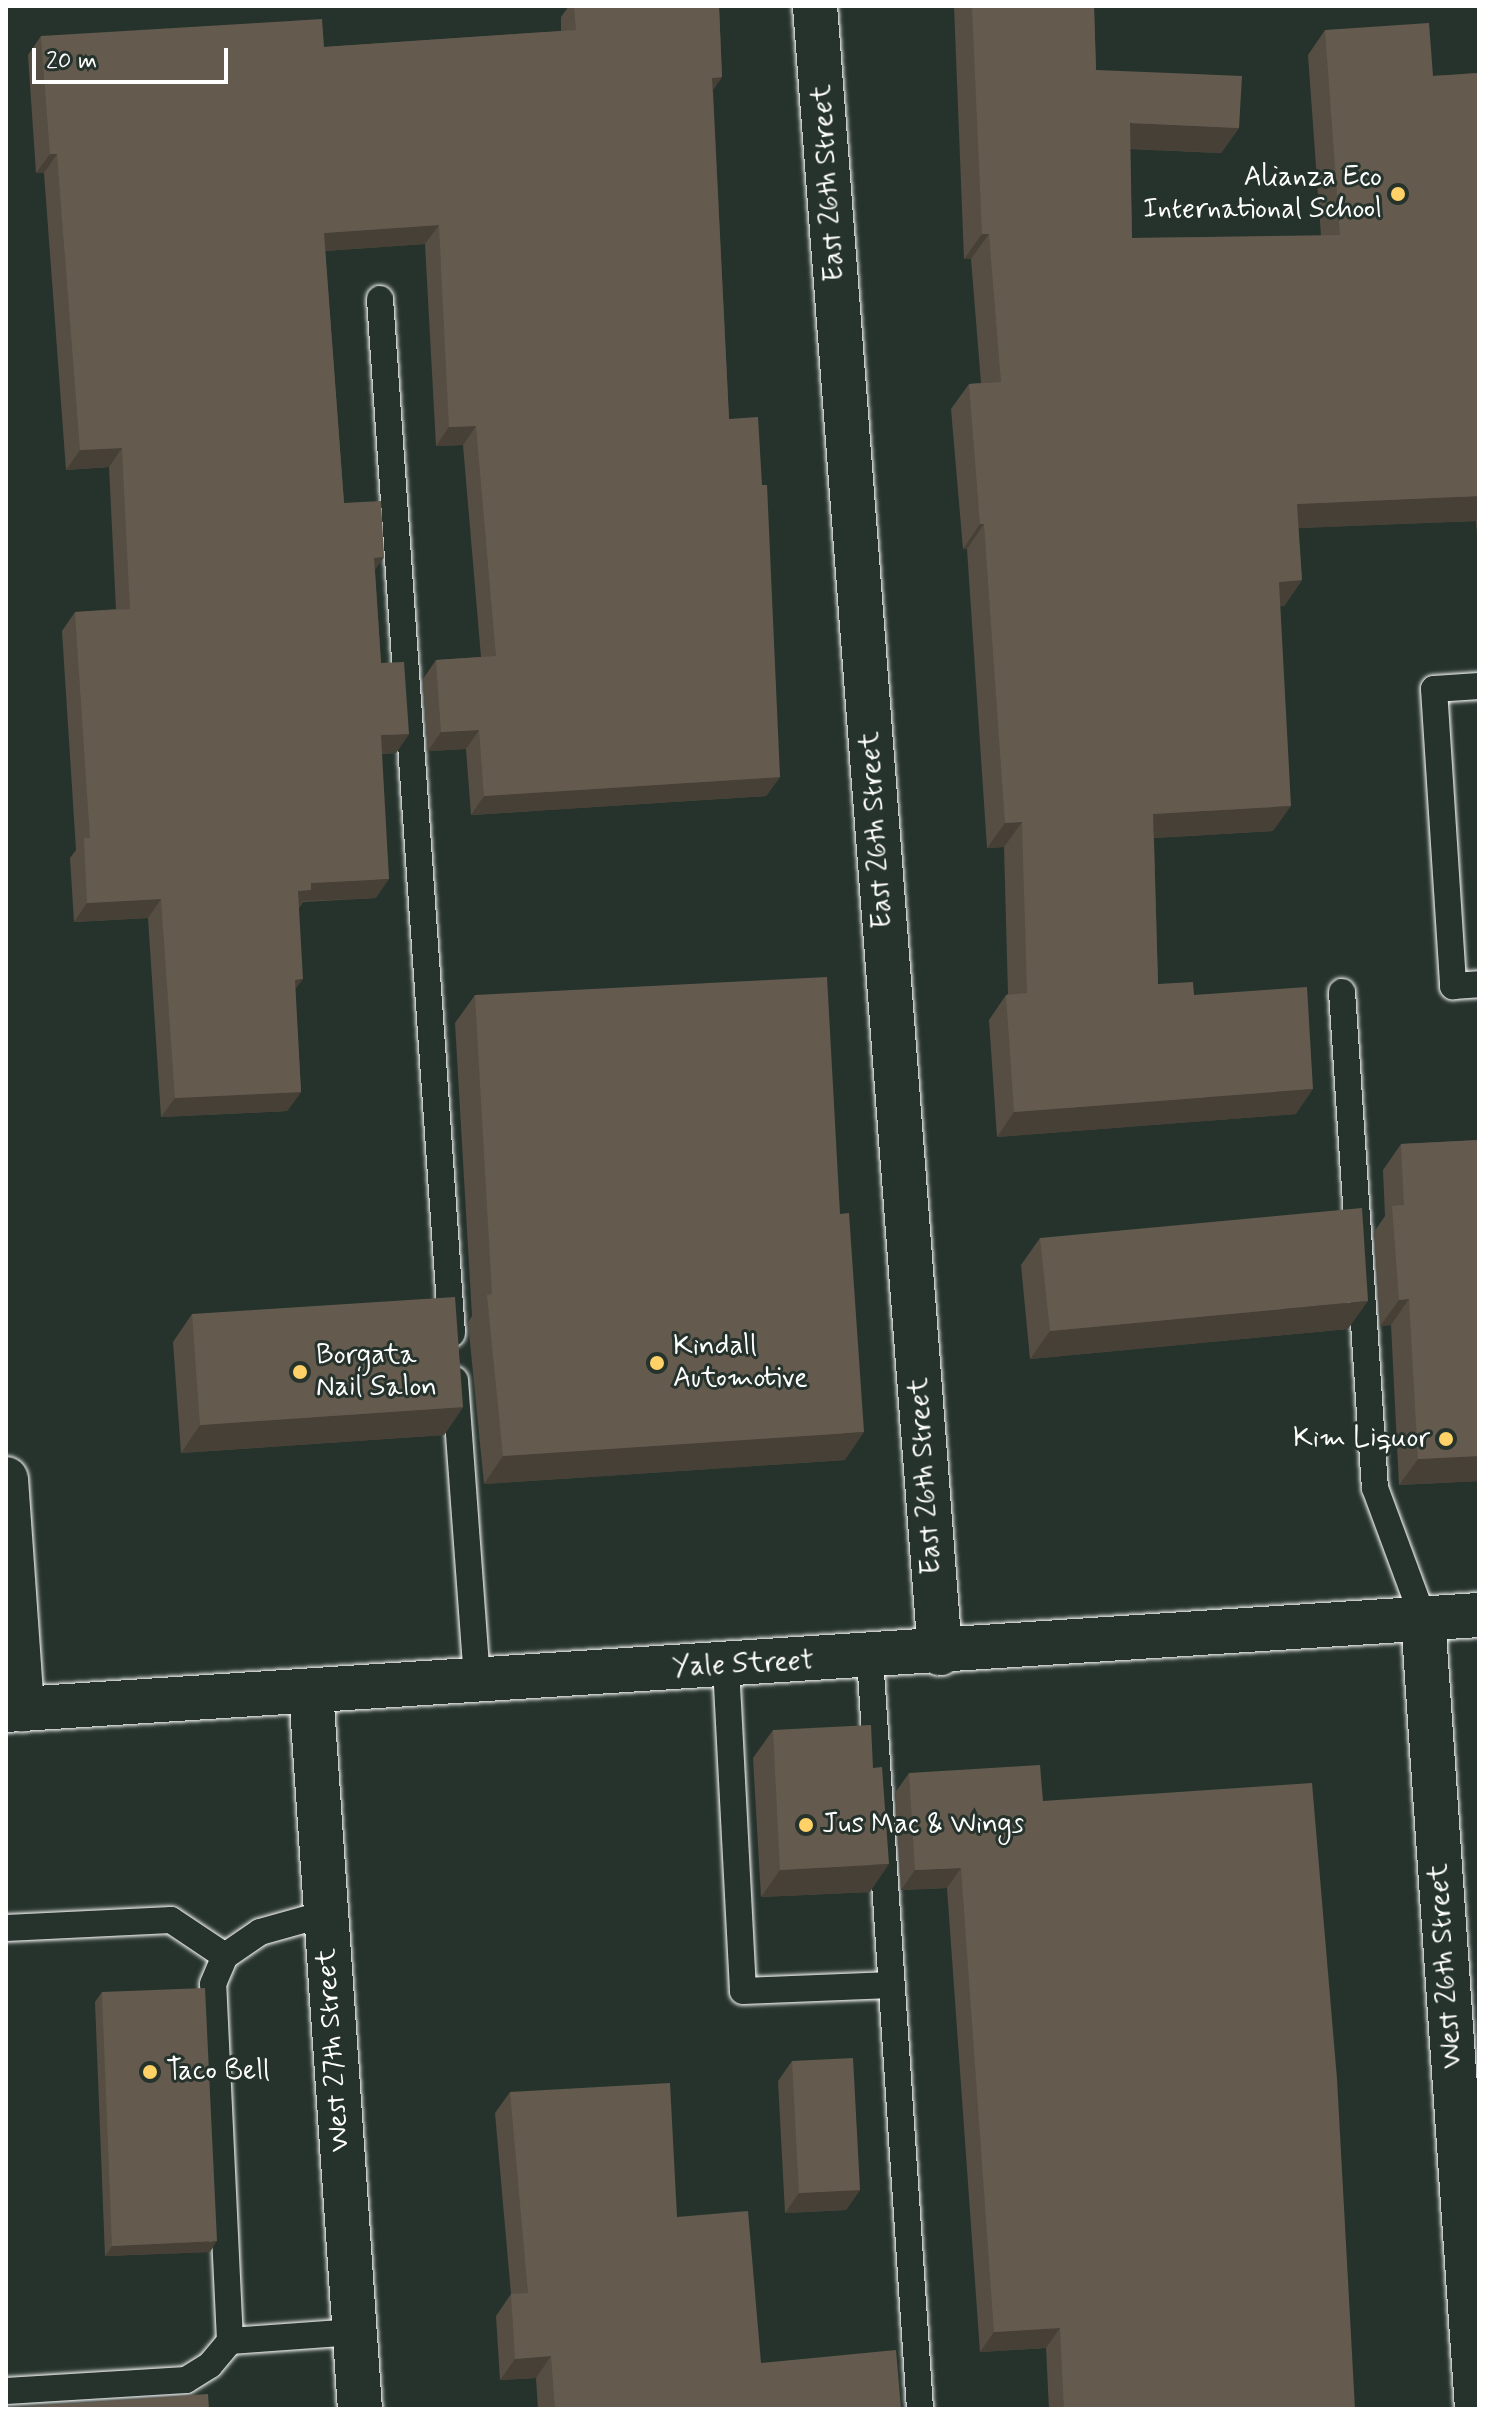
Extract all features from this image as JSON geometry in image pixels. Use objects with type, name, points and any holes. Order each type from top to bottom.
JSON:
[{"type":"street","name":"East 26th Street","points":[[815,6],[940,1653]]},
{"type":"street","points":[[6,1479],[14,1709]]},
{"type":"street","name":"Yale Street","points":[[14,1709],[870,1658],[1479,1615]]},
{"type":"street","name":"West 26th Street","points":[[1423,1618],[1477,2409]]},
{"type":"street","name":"West 27th Street","points":[[311,1691],[360,2409]]},
{"type":"lane","points":[[380,299],[477,1681]]},
{"type":"lane","points":[[1479,686],[1434,689],[1453,986],[1479,984]]},
{"type":"lane","points":[[1342,992],[1375,1488],[1423,1618]]},
{"type":"lane","points":[[870,1658],[920,2409]]},
{"type":"lane","points":[[726,1666],[743,1991],[891,1985]]},
{"type":"lane","points":[[6,2391],[186,2380],[210,2365],[230,2341],[213,1984],[225,1956],[260,1932],[324,1914]]},
{"type":"lane","points":[[6,1928],[171,1920],[225,1956]]},
{"type":"lane","points":[[230,2341],[355,2332]]},
{"type":"building","points":[[574,6],[719,6],[722,77],[712,78],[729,419],[758,417],[762,485],[767,485],[780,777],[484,796],[479,730],[441,732],[436,660],[496,656],[476,426],[449,427],[439,225],[324,233],[344,503],[381,501],[384,557],[374,558],[381,663],[404,662],[409,734],[381,735],[389,879],[311,883],[311,890],[298,891],[303,979],[295,980],[301,1092],[175,1098],[161,899],[87,903],[84,838],[90,838],[75,612],[130,609],[122,448],[80,450],[57,154],[50,154],[41,36],[322,19],[324,47],[576,30]]},
{"type":"building","points":[[972,6],[1094,6],[1096,70],[1242,76],[1239,128],[1130,123],[1132,238],[1340,235],[1325,30],[1429,23],[1433,76],[1479,73],[1479,496],[1297,504],[1302,580],[1279,582],[1291,806],[1153,814],[1158,984],[1193,982],[1194,995],[1307,987],[1313,1089],[1014,1112],[1006,995],[1027,993],[1022,822],[1005,823],[984,524],[980,524],[969,384],[1001,382],[989,234],[982,234]]},
{"type":"building","points":[[827,977],[840,1214],[849,1213],[864,1432],[503,1456],[487,1295],[492,1294],[475,995]]},
{"type":"building","points":[[1479,1140],[1479,1456],[1418,1459],[1409,1299],[1399,1300],[1392,1206],[1404,1205],[1401,1144]]},
{"type":"building","points":[[1362,1208],[1368,1301],[1050,1331],[1040,1238]]},
{"type":"building","name":"Borgata Nail Salon","points":[[455,1297],[463,1407],[200,1425],[192,1314]]},
{"type":"building","points":[[871,1725],[873,1768],[882,1767],[889,1864],[780,1870],[773,1730]]},
{"type":"building","points":[[1040,1765],[1043,1801],[1312,1783],[1337,2079],[1355,2409],[1064,2409],[1060,2328],[994,2332],[961,1868],[915,1870],[909,1773]]},
{"type":"building","points":[[205,1988],[217,2241],[112,2246],[102,1992]]},
{"type":"building","points":[[853,2058],[860,2190],[799,2193],[792,2061]]},
{"type":"building","points":[[670,2083],[677,2217],[748,2211],[761,2363],[896,2350],[901,2409],[555,2409],[551,2356],[515,2359],[511,2294],[528,2293],[510,2092]]},
{"type":"building","points":[[208,2394],[209,2409],[6,2409],[6,2408]]},
{"type":"place","name":"Alianza Eco International School","points":[[1398,194]]},
{"type":"place","name":"Kindall Automotive","points":[[657,1363]]},
{"type":"place","name":"Borgata Nail Salon","points":[[300,1372]]},
{"type":"place","name":"Kim Liquor","points":[[1446,1439]]},
{"type":"place","name":"Jus Mac & Wings","points":[[806,1825]]},
{"type":"place","name":"Taco Bell","points":[[150,2072]]}]
